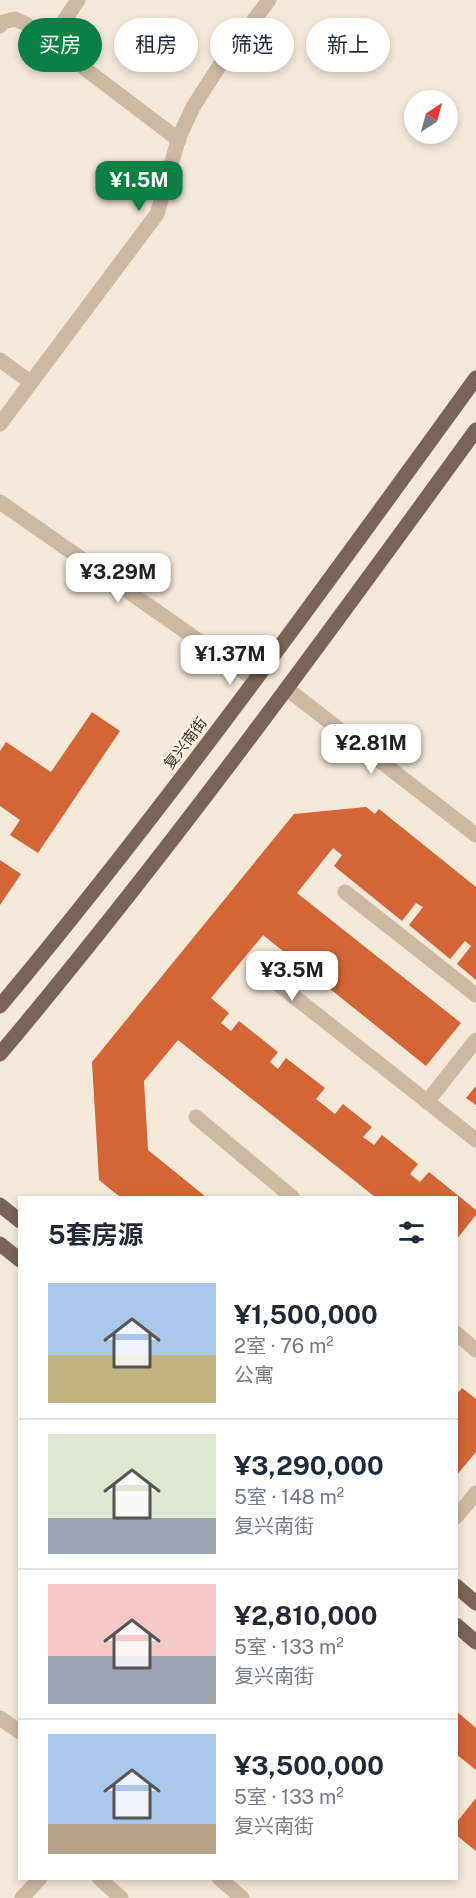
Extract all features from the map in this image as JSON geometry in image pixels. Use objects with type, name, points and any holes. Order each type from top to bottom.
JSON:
[{"type":"main road","name":"复兴南街","points":[[0,1006],[151,818],[476,378]]},
{"type":"main road","points":[[0,1054],[168,846],[476,430]]},
{"type":"main road","points":[[0,1205],[18,1219]]},
{"type":"main road","points":[[0,1244],[18,1258]]},
{"type":"main road","points":[[458,1588],[476,1603]]},
{"type":"main road","points":[[458,1627],[476,1642]]},
{"type":"street","points":[[66,18],[78,0]]},
{"type":"street","points":[[0,424],[29,381],[135,246],[157,214],[179,140],[193,107],[220,65],[269,0]]},
{"type":"street","points":[[0,26],[3,22],[15,20],[18,22]]},
{"type":"street","points":[[89,72],[179,140]]},
{"type":"street","points":[[0,360],[29,381]]},
{"type":"street","points":[[0,502],[255,680]]},
{"type":"street","points":[[286,689],[476,835]]},
{"type":"street","points":[[345,892],[476,995]]},
{"type":"street","points":[[278,984],[476,1140]]},
{"type":"street","points":[[427,1102],[476,1040]]},
{"type":"street","points":[[196,1117],[291,1196]]},
{"type":"street","points":[[458,1335],[476,1350]]},
{"type":"street","points":[[458,1515],[476,1493]]},
{"type":"street","points":[[0,1718],[18,1731]]},
{"type":"street","points":[[22,1898],[38,1880]]},
{"type":"street","points":[[101,1880],[121,1898]]},
{"type":"street","points":[[221,1880],[242,1898]]},
{"type":"building","points":[[92,712],[120,731],[38,853],[10,835],[20,820],[0,806],[0,751],[6,742],[51,772]]},
{"type":"building","points":[[366,807],[375,814],[379,809],[476,887],[476,980],[457,964],[471,946],[465,941],[450,959],[409,925],[423,907],[416,903],[402,921],[334,866],[342,855],[333,848],[297,893],[461,1023],[426,1066],[263,935],[211,998],[229,1013],[221,1023],[231,1031],[239,1021],[278,1052],[270,1062],[278,1069],[286,1058],[325,1088],[316,1099],[335,1114],[343,1104],[372,1127],[363,1137],[374,1145],[382,1135],[418,1164],[410,1174],[420,1182],[429,1172],[476,1210],[476,1215],[458,1238],[458,1196],[374,1196],[178,1040],[144,1081],[148,1150],[205,1196],[119,1196],[99,1180],[92,1062],[294,814]]},
{"type":"building","points":[[0,860],[21,874],[0,905]]},
{"type":"building","points":[[476,1086],[476,1105],[466,1098]]},
{"type":"building","points":[[462,1388],[476,1399],[476,1452],[458,1474],[458,1393]]},
{"type":"building","points":[[458,1713],[476,1728],[476,1770],[458,1756]]},
{"type":"building","points":[[476,1798],[476,1851],[458,1837],[458,1820]]}]
